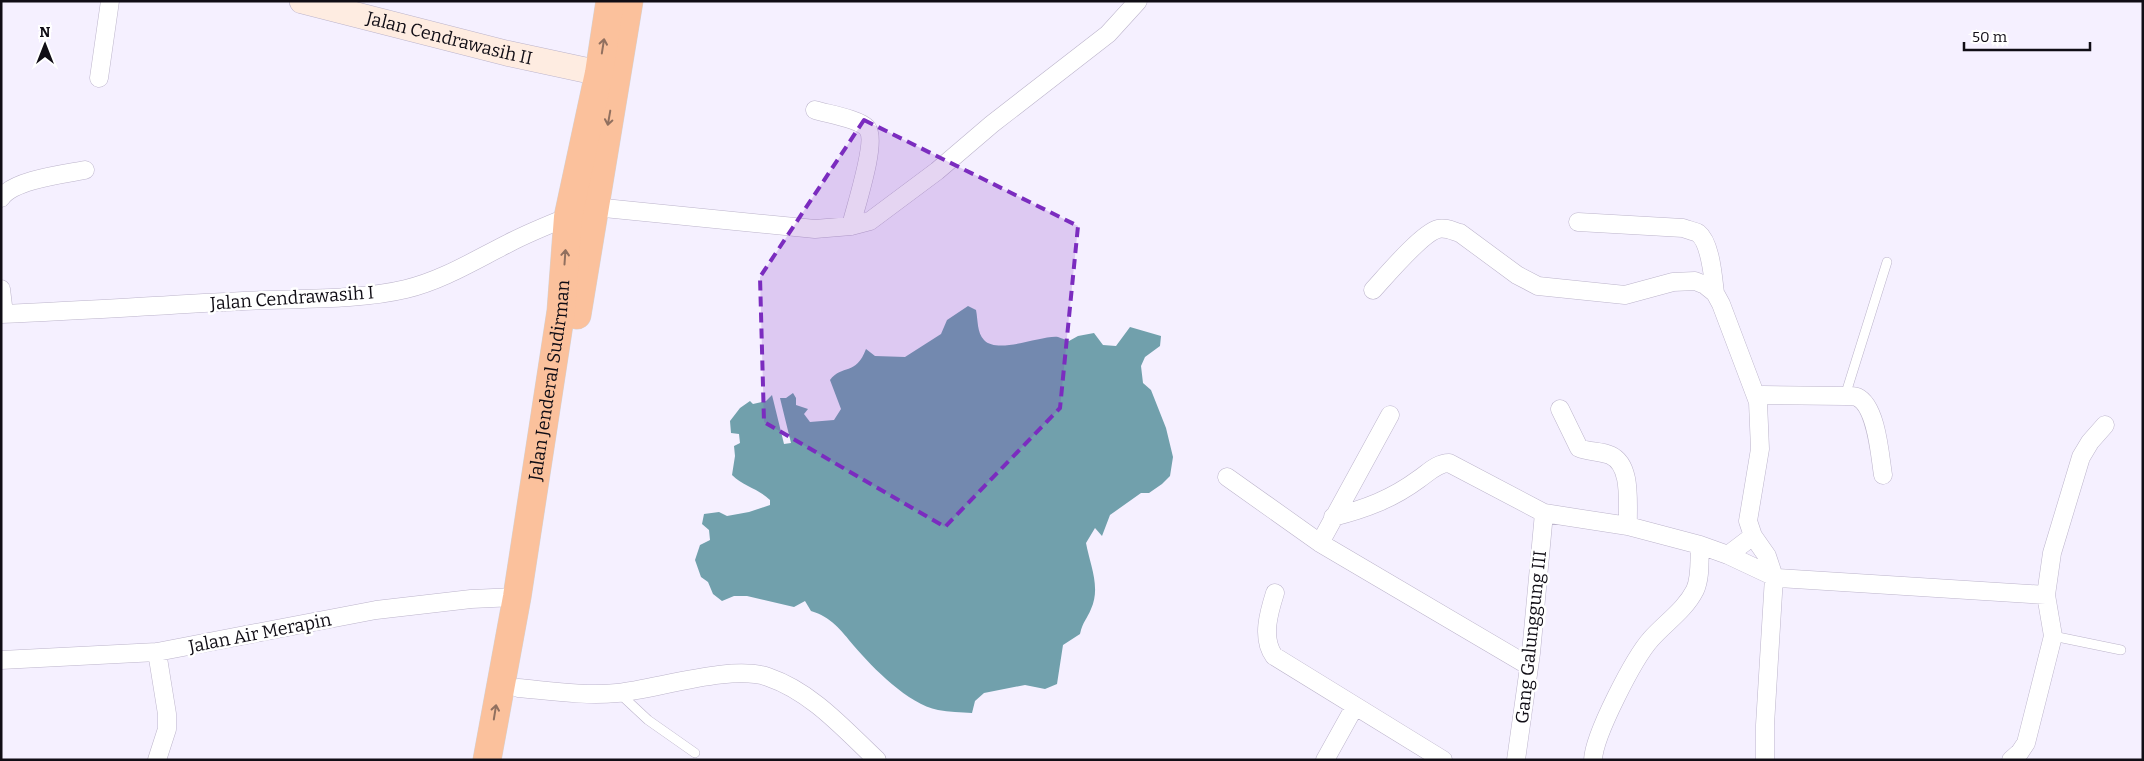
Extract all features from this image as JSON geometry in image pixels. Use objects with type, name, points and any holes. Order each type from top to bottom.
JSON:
[{"type":"highway","name":"Jalan Jenderal Sudirman","points":[[506,760],[518,688],[569,312],[568,217],[598,73],[610,1]]},
{"type":"highway","name":"Jalan Jenderal Sudirman","points":[[487,760],[569,312],[594,207],[629,1]]},
{"type":"street","points":[[99,78],[110,1]]},
{"type":"street","name":"Jalan Cendrawasih II","points":[[302,1],[506,53],[598,73]]},
{"type":"street","points":[[594,207],[815,229],[851,226],[870,221],[937,171],[992,124],[1108,34],[1138,1]]},
{"type":"street","points":[[816,110],[851,120],[866,127],[871,136],[869,158],[851,226]]},
{"type":"street","points":[[1,198],[4,193],[32,181],[85,170]]},
{"type":"street","name":"Jalan Cendrawasih I","points":[[2,314],[358,295],[404,289],[434,280],[510,242],[568,217]]},
{"type":"street","points":[[1578,222],[1683,228],[1697,233],[1702,238],[1708,251],[1716,293],[1729,322],[1758,402],[1760,450],[1748,521],[1754,536],[1767,556],[1774,577],[1765,725],[1765,760]]},
{"type":"street","points":[[1372,290],[1431,232],[1444,228],[1460,233],[1517,275],[1538,286],[1625,295],[1673,282],[1695,282],[1705,285],[1716,293]]},
{"type":"street","points":[[1,289],[2,314]]},
{"type":"street","points":[[1758,402],[1762,395],[1768,394],[1858,398],[1866,406],[1876,428],[1883,475]]},
{"type":"street","points":[[1560,409],[1579,448],[1608,454],[1621,463],[1625,473],[1628,526]]},
{"type":"street","points":[[1320,543],[1390,415]]},
{"type":"street","points":[[2011,760],[2026,743],[2053,636],[2046,595],[2052,553],[2082,457],[2090,442],[2105,425]]},
{"type":"street","points":[[1333,517],[1365,509],[1381,502],[1405,490],[1443,463],[1453,464],[1544,513],[1628,526],[1700,545],[1728,555],[1774,577],[2046,595]]},
{"type":"street","points":[[1227,477],[1320,543],[1529,666]]},
{"type":"street","name":"Gang Galunggung III","points":[[1516,760],[1532,653],[1544,513]]},
{"type":"street","points":[[1728,555],[1754,536]]},
{"type":"street","points":[[1593,760],[1597,738],[1640,654],[1651,639],[1678,612],[1694,592],[1697,585],[1700,545]]},
{"type":"street","points":[[1275,593],[1269,611],[1268,626],[1269,649],[1274,656],[1443,760]]},
{"type":"street","name":"Jalan Air Merapin","points":[[1,660],[157,652],[376,610],[471,599],[517,597]]},
{"type":"street","points":[[157,652],[167,714],[167,730],[157,760]]},
{"type":"street","points":[[518,688],[589,694],[618,693],[738,674],[767,676],[788,685],[820,707],[877,760]]},
{"type":"street","points":[[1326,760],[1354,706]]},
{"type":"lane","points":[[1845,396],[1887,262]]},
{"type":"lane","points":[[2053,636],[2121,650]]},
{"type":"lane","points":[[618,693],[648,720],[695,753]]},
{"type":"highlighted area","points":[[864,120],[1078,226],[1060,408],[945,527],[764,422],[760,277]]},
{"type":"water","points":[[968,306],[976,310],[979,330],[984,340],[999,346],[1051,337],[1058,337],[1069,341],[1078,336],[1094,333],[1103,345],[1116,346],[1130,327],[1161,336],[1160,346],[1145,357],[1141,366],[1143,383],[1151,390],[1166,428],[1173,457],[1170,476],[1162,484],[1149,493],[1141,493],[1110,515],[1102,536],[1095,528],[1086,543],[1094,576],[1094,601],[1080,634],[1063,645],[1057,684],[1045,689],[1025,685],[984,693],[975,701],[972,713],[938,710],[915,701],[903,693],[871,664],[835,625],[811,611],[805,601],[794,607],[747,596],[734,596],[722,601],[713,594],[708,582],[701,577],[695,560],[700,545],[710,540],[709,530],[702,524],[704,514],[719,512],[727,516],[749,512],[770,505],[770,500],[766,496],[732,475],[735,456],[734,446],[740,443],[739,434],[731,433],[730,421],[740,408],[750,401],[753,404],[766,401],[772,395],[784,444],[791,443],[780,398],[786,398],[793,393],[796,398],[796,405],[808,409],[804,414],[810,422],[834,420],[841,409],[830,380],[835,375],[858,363],[866,349],[875,356],[905,357],[941,334],[947,320]]}]
